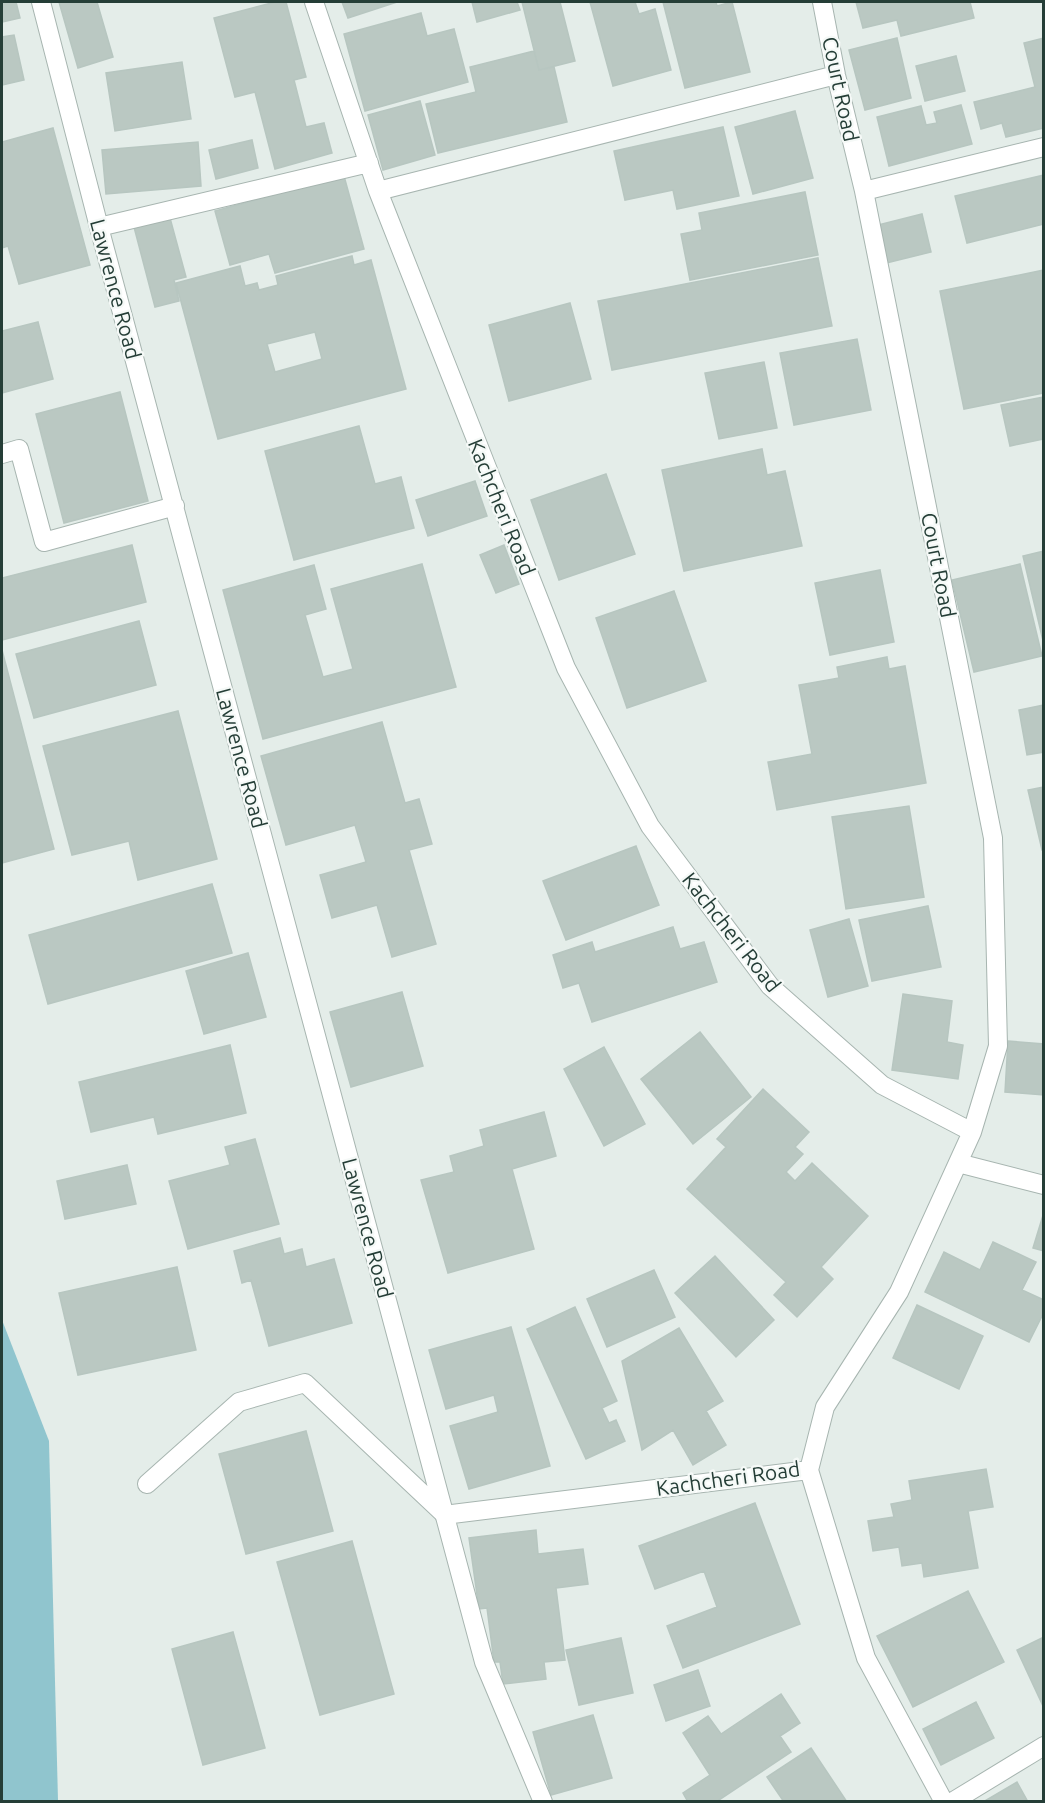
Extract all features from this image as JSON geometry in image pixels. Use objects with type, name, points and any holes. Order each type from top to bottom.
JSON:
[{"type":"street","name":"Lawrence Road","points":[[41,2],[99,227],[484,1662],[543,1802]]},
{"type":"street","name":"Kachcheri Road","points":[[314,2],[378,191],[566,668],[650,826],[770,986],[882,1085],[972,1132],[899,1292],[825,1407],[809,1470],[444,1515]]},
{"type":"street","name":"Court Road","points":[[822,2],[836,75],[864,191],[993,838],[998,1046],[972,1132]]},
{"type":"street","points":[[378,191],[836,75]]},
{"type":"street","points":[[864,191],[1044,147]]},
{"type":"street","points":[[99,227],[369,163]]},
{"type":"street","points":[[2,454],[19,449],[44,542],[175,506]]},
{"type":"street","points":[[958,1163],[1044,1185]]},
{"type":"street","points":[[147,1484],[239,1402],[305,1383],[444,1515]]},
{"type":"street","points":[[809,1470],[866,1658],[945,1802]]},
{"type":"street","points":[[952,1802],[1044,1746]]},
{"type":"water","points":[[2,1320],[49,1441],[58,1801],[2,1801]]},
{"type":"building","points":[[2,2],[16,2],[20,18],[2,22]]},
{"type":"building","points":[[59,2],[97,2],[113,57],[78,68]]},
{"type":"building","points":[[275,2],[286,2],[306,77],[294,80],[306,127],[324,123],[332,153],[275,169],[255,92],[235,97],[214,18]]},
{"type":"building","points":[[342,2],[397,2],[348,18]]},
{"type":"building","points":[[472,2],[517,2],[520,10],[477,22]]},
{"type":"building","points":[[522,2],[560,2],[575,61],[539,70]]},
{"type":"building","points":[[590,2],[635,2],[639,14],[655,9],[671,70],[613,86]]},
{"type":"building","points":[[663,2],[716,2],[717,6],[732,2],[750,72],[685,88]]},
{"type":"building","points":[[856,2],[970,2],[974,18],[901,36],[897,20],[863,28]]},
{"type":"building","points":[[421,13],[427,36],[454,29],[468,82],[365,111],[344,34]]},
{"type":"building","points":[[14,35],[24,80],[2,85],[2,37]]},
{"type":"building","points":[[897,38],[911,98],[865,110],[849,50]]},
{"type":"building","points":[[1044,38],[1044,128],[1006,137],[1002,123],[981,129],[974,102],[1035,87],[1024,43]]},
{"type":"building","points":[[534,51],[539,70],[554,67],[567,122],[438,153],[426,104],[476,92],[470,67]]},
{"type":"building","points":[[956,56],[965,91],[925,101],[916,66]]},
{"type":"building","points":[[182,62],[191,119],[115,131],[106,73]]},
{"type":"building","points":[[420,101],[435,155],[383,170],[368,115]]},
{"type":"building","points":[[961,105],[972,144],[889,166],[877,117],[921,106],[926,125],[937,123],[934,112]]},
{"type":"building","points":[[795,111],[813,178],[753,194],[735,127]]},
{"type":"building","points":[[723,127],[739,196],[677,209],[673,190],[625,200],[614,151]]},
{"type":"building","points":[[53,128],[90,265],[19,284],[8,246],[2,248],[2,142]]},
{"type":"building","points":[[252,140],[258,168],[216,179],[209,150]]},
{"type":"building","points":[[198,142],[201,186],[106,194],[102,150]]},
{"type":"building","points":[[1044,175],[1044,224],[967,243],[955,196]]},
{"type":"building","points":[[344,176],[364,249],[275,273],[269,254],[230,265],[215,211]]},
{"type":"building","points":[[805,192],[818,255],[690,280],[681,234],[702,230],[699,213]]},
{"type":"building","points":[[922,214],[931,252],[886,263],[878,225]]},
{"type":"building","points":[[170,218],[186,277],[174,280],[179,301],[155,307],[134,227]]},
{"type":"building","points":[[352,256],[354,265],[371,260],[406,389],[218,439],[176,283],[240,266],[245,286],[257,283],[259,290],[278,285],[276,276]],"holes":[[[315,332],[322,359],[275,372],[267,344]]]},
{"type":"building","points":[[818,258],[832,326],[612,370],[598,301]]},
{"type":"building","points":[[1044,270],[1044,393],[964,409],[940,291]]},
{"type":"building","points":[[570,303],[591,379],[509,401],[489,325]]},
{"type":"building","points":[[38,322],[53,379],[2,393],[2,331]]},
{"type":"building","points":[[857,339],[871,410],[794,425],[780,353]]},
{"type":"building","points":[[764,362],[777,428],[719,439],[705,373]]},
{"type":"building","points":[[120,392],[148,501],[64,523],[36,414]]},
{"type":"building","points":[[1044,397],[1044,439],[1010,446],[1001,405]]},
{"type":"building","points":[[359,426],[375,484],[401,477],[414,528],[294,560],[265,451]]},
{"type":"building","points":[[762,449],[767,475],[785,471],[802,546],[684,571],[662,470]]},
{"type":"building","points":[[606,474],[635,554],[559,580],[531,500]]},
{"type":"building","points":[[475,481],[487,516],[428,536],[416,500]]},
{"type":"building","points":[[132,545],[146,602],[2,640],[2,578]]},
{"type":"building","points":[[504,545],[519,584],[496,593],[480,555]]},
{"type":"building","points":[[1044,551],[1044,645],[1023,556]]},
{"type":"building","points":[[422,564],[456,687],[263,739],[223,590],[314,565],[326,609],[305,615],[323,677],[353,669],[331,589]]},
{"type":"building","points":[[1020,564],[1042,656],[974,672],[952,580]]},
{"type":"building","points":[[880,570],[894,642],[830,655],[815,583]]},
{"type":"building","points":[[674,591],[706,681],[627,708],[596,618]]},
{"type":"building","points":[[139,621],[156,685],[34,718],[16,654]]},
{"type":"building","points":[[2,650],[54,849],[2,863]]},
{"type":"building","points":[[887,657],[889,669],[905,666],[926,783],[777,810],[768,762],[812,754],[799,685],[839,678],[837,667]]},
{"type":"building","points":[[1044,705],[1044,752],[1027,755],[1019,710]]},
{"type":"building","points":[[178,711],[217,859],[138,880],[129,841],[72,855],[43,746]]},
{"type":"building","points":[[382,722],[405,803],[419,799],[432,844],[409,850],[436,944],[392,957],[377,905],[332,918],[320,875],[366,862],[355,825],[286,845],[261,756]]},
{"type":"building","points":[[1044,787],[1044,850],[1042,850],[1028,790]]},
{"type":"building","points":[[909,806],[924,897],[846,909],[832,817]]},
{"type":"building","points":[[636,846],[659,905],[566,940],[543,881]]},
{"type":"building","points":[[212,884],[232,953],[48,1004],[29,935]]},
{"type":"building","points":[[928,906],[941,967],[872,981],[859,920]]},
{"type":"building","points":[[849,919],[868,986],[828,997],[810,930]]},
{"type":"building","points":[[673,927],[680,949],[704,942],[717,982],[592,1022],[579,983],[563,988],[553,955],[592,942],[595,952]]},
{"type":"building","points":[[248,953],[266,1017],[204,1034],[186,971]]},
{"type":"building","points":[[402,992],[423,1066],[351,1087],[330,1012]]},
{"type":"building","points":[[903,994],[952,1001],[947,1042],[963,1045],[958,1079],[892,1070]]},
{"type":"building","points":[[700,1032],[751,1097],[693,1144],[641,1079]]},
{"type":"building","points":[[1008,1041],[1044,1044],[1044,1095],[1005,1092]]},
{"type":"building","points":[[230,1045],[246,1113],[158,1134],[154,1117],[91,1132],[79,1082]]},
{"type":"building","points":[[604,1047],[645,1124],[604,1146],[564,1069]]},
{"type":"building","points":[[763,1089],[809,1132],[795,1147],[803,1154],[786,1172],[795,1181],[812,1163],[868,1216],[821,1267],[833,1279],[797,1317],[774,1295],[786,1282],[687,1189],[726,1147],[717,1139]]},
{"type":"building","points":[[544,1112],[556,1156],[512,1169],[534,1249],[448,1273],[421,1180],[454,1172],[450,1156],[484,1146],[480,1130]]},
{"type":"building","points":[[255,1139],[279,1224],[188,1249],[169,1181],[230,1165],[225,1147]]},
{"type":"building","points":[[127,1165],[136,1204],[65,1219],[57,1181]]},
{"type":"building","points":[[1044,1212],[1044,1251],[1033,1248]]},
{"type":"building","points":[[280,1238],[284,1254],[302,1249],[306,1267],[334,1259],[352,1323],[269,1346],[251,1280],[242,1283],[234,1251]]},
{"type":"building","points":[[993,1242],[1036,1262],[1022,1290],[1044,1300],[1044,1312],[1029,1342],[925,1292],[944,1252],[980,1270]]},
{"type":"building","points":[[715,1256],[774,1320],[736,1357],[675,1293]]},
{"type":"building","points":[[177,1267],[196,1350],[78,1375],[59,1293]]},
{"type":"building","points":[[654,1270],[675,1317],[607,1347],[587,1299]]},
{"type":"building","points":[[917,1305],[983,1336],[959,1389],[893,1358]]},
{"type":"building","points":[[575,1307],[617,1401],[602,1408],[609,1423],[616,1420],[625,1441],[586,1459],[527,1329]]},
{"type":"building","points":[[511,1327],[550,1466],[469,1489],[450,1426],[498,1412],[494,1395],[446,1409],[429,1350]]},
{"type":"building","points":[[679,1328],[723,1401],[706,1411],[726,1445],[693,1465],[673,1430],[642,1450],[622,1361]]},
{"type":"building","points":[[306,1431],[333,1531],[246,1554],[219,1454]]},
{"type":"building","points":[[986,1469],[993,1507],[968,1511],[978,1568],[924,1577],[922,1563],[902,1566],[899,1547],[873,1551],[868,1521],[894,1517],[891,1504],[912,1500],[909,1481]]},
{"type":"building","points":[[755,1503],[800,1624],[683,1668],[667,1626],[717,1607],[704,1571],[655,1589],[639,1546]]},
{"type":"building","points":[[536,1530],[538,1554],[583,1549],[588,1584],[556,1588],[565,1660],[544,1662],[546,1679],[503,1684],[500,1662],[494,1662],[487,1608],[479,1609],[469,1538]]},
{"type":"building","points":[[352,1541],[394,1694],[320,1715],[277,1562]]},
{"type":"building","points":[[968,1591],[1004,1662],[913,1707],[877,1636]]},
{"type":"building","points":[[233,1632],[265,1748],[203,1765],[172,1649]]},
{"type":"building","points":[[1044,1637],[1044,1706],[1043,1706],[1017,1650]]},
{"type":"building","points":[[621,1638],[633,1693],[579,1705],[566,1650]]},
{"type":"building","points":[[698,1670],[710,1706],[666,1721],[654,1685]]},
{"type":"building","points":[[781,1694],[800,1723],[780,1736],[791,1752],[716,1802],[688,1802],[683,1793],[710,1775],[683,1733],[708,1716],[721,1734]]},
{"type":"building","points":[[976,1702],[994,1738],[941,1765],[923,1729]]},
{"type":"building","points":[[593,1715],[612,1778],[551,1795],[533,1732]]},
{"type":"building","points":[[811,1748],[847,1802],[784,1802],[767,1777]]},
{"type":"building","points":[[1017,1782],[1028,1802],[983,1802]]}]
